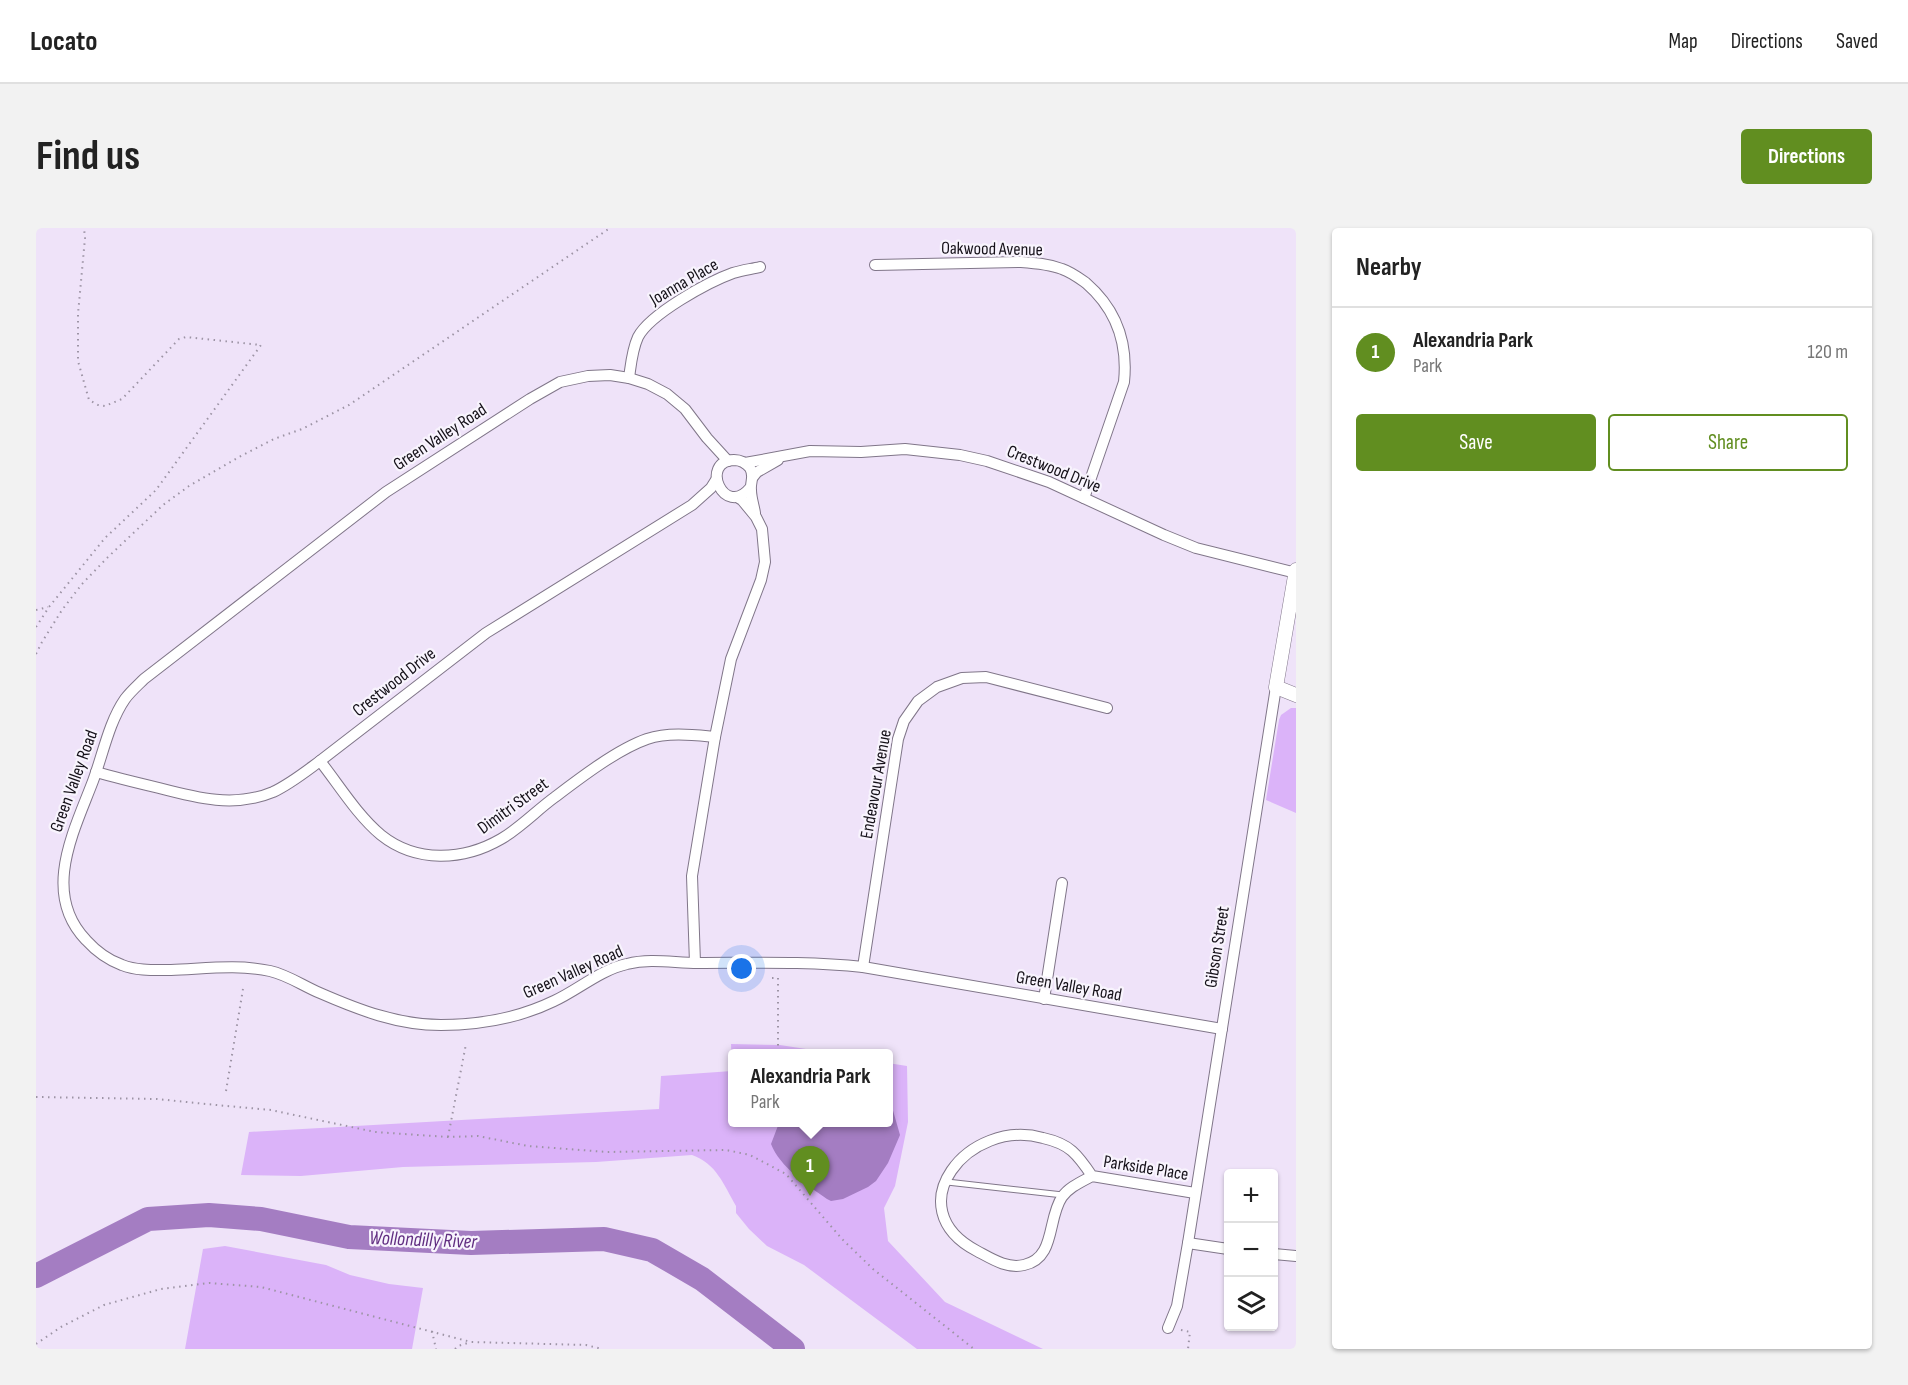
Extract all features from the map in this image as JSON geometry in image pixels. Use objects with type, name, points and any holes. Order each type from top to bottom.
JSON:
[{"type":"street","name":"Oakwood Avenue","points":[[875,265],[1021,262],[1044,264],[1065,270],[1081,279],[1096,292],[1109,308],[1118,327],[1124,347],[1125,367],[1124,382],[1084,498]]},
{"type":"street","name":"Joanna Place","points":[[629,378],[633,352],[639,336],[653,319],[711,283],[735,272],[760,267]]},
{"type":"street","name":"Green Valley Road","points":[[728,461],[685,409],[667,394],[648,384],[629,378],[609,375],[588,376],[560,382],[530,399],[386,492],[144,679],[125,699],[111,727],[64,863],[63,888],[68,911],[78,932],[99,953],[122,965],[147,970],[250,969],[271,971],[350,1006],[377,1016],[411,1023],[440,1025],[498,1019],[527,1012],[552,1002],[598,975],[624,964],[647,960],[695,963],[805,962],[863,967],[1222,1029]]},
{"type":"street","name":"Green Valley Road","points":[[707,438],[719,469]]},
{"type":"street","name":"Crestwood Drive","points":[[745,463],[810,452],[905,449],[934,451],[987,461],[1048,482],[1196,548],[1296,572]]},
{"type":"street","name":"Crestwood Drive","points":[[752,483],[757,472],[789,454]]},
{"type":"street","points":[[752,483],[742,495],[731,496],[723,492],[716,480],[719,469],[728,461],[745,463],[752,472],[756,517]]},
{"type":"street","name":"Crestwood Drive","points":[[692,505],[711,488],[716,480]]},
{"type":"street","name":"Crestwood Drive","points":[[96,772],[201,799],[226,801],[249,799],[273,792],[320,761],[486,633],[692,505],[723,492]]},
{"type":"street","points":[[695,963],[693,876],[715,737],[731,659],[762,580],[765,562],[762,529],[756,517],[737,496]]},
{"type":"street","name":"Gibson Street","points":[[1168,1328],[1177,1306],[1188,1243],[1296,572]]},
{"type":"street","name":"Endeavour Avenue","points":[[863,967],[898,739],[904,720],[918,701],[937,687],[962,678],[986,678],[1107,708]]},
{"type":"street","points":[[1276,687],[1296,695]]},
{"type":"street","name":"Dimitri Street","points":[[320,761],[363,815],[381,834],[400,847],[422,854],[463,855],[503,838],[556,795],[628,747],[667,735],[715,737]]},
{"type":"street","points":[[1044,999],[1062,883]]},
{"type":"street","name":"Parkside Place","points":[[945,1182],[956,1164],[982,1143],[998,1137],[1017,1134],[1043,1138],[1070,1149],[1092,1176]]},
{"type":"street","name":"Parkside Place","points":[[1064,1195],[1075,1185],[1092,1176],[1195,1193]]},
{"type":"street","points":[[945,1182],[941,1202],[943,1215],[956,1237],[967,1246],[994,1260],[1015,1266],[1026,1265],[1036,1260],[1044,1252],[1053,1217],[1064,1195]]},
{"type":"street","points":[[1188,1243],[1224,1248]]},
{"type":"street","points":[[1278,1254],[1296,1256]]},
{"type":"lane","points":[[945,1182],[1064,1195]]},
{"type":"path","points":[[36,627],[49,607],[105,538],[156,490],[261,345],[186,337],[179,339],[122,399],[105,406],[89,400],[78,361],[78,314],[84,228]]},
{"type":"path","points":[[36,654],[62,610],[82,584],[163,505],[208,474],[274,439],[302,429],[350,405],[610,228]]},
{"type":"path","points":[[36,610],[49,607]]},
{"type":"path","points":[[772,978],[778,978],[778,1049]]},
{"type":"path","points":[[226,1091],[243,989]]},
{"type":"path","points":[[448,1137],[466,1044]]},
{"type":"path","points":[[36,1097],[157,1099],[271,1110],[375,1132],[448,1137],[478,1136],[528,1146],[607,1152],[726,1150],[750,1155],[786,1174],[842,1239],[873,1269],[974,1349]]},
{"type":"path","points":[[36,1344],[104,1305],[161,1289],[209,1283],[261,1287],[471,1341],[586,1345],[602,1349]]},
{"type":"path","points":[[1168,1328],[1190,1332],[1188,1349]]},
{"type":"path","points":[[432,1332],[436,1349]]},
{"type":"path","points":[[455,1349],[471,1341]]},
{"type":"shaded area","points":[[1291,708],[1296,708],[1296,813],[1266,800],[1279,720],[1281,715]]},
{"type":"shaded area","points":[[731,1044],[780,1045],[806,1049],[731,1049]]},
{"type":"shaded area","points":[[893,1064],[907,1066],[908,1122],[895,1186],[884,1208],[888,1241],[945,1302],[1043,1349],[917,1349],[804,1265],[767,1246],[736,1213],[736,1206],[713,1169],[692,1155],[596,1162],[403,1167],[301,1176],[241,1175],[249,1132],[659,1109],[661,1076],[728,1071],[728,1127],[893,1127]]},
{"type":"shaded area","points":[[893,1110],[900,1135],[888,1163],[876,1181],[843,1199],[831,1201],[787,1168],[771,1144],[777,1127],[893,1127]]},
{"type":"shaded area","points":[[225,1246],[326,1265],[350,1275],[389,1284],[423,1288],[412,1349],[185,1349],[203,1249]]},
{"type":"waterway","name":"Wollondilly River","points":[[36,1276],[148,1219],[209,1215],[261,1219],[349,1237],[471,1243],[604,1239],[652,1250],[702,1279],[793,1349]]},
{"type":"place","name":"Alexandria Park","points":[[810,1196]]}]
